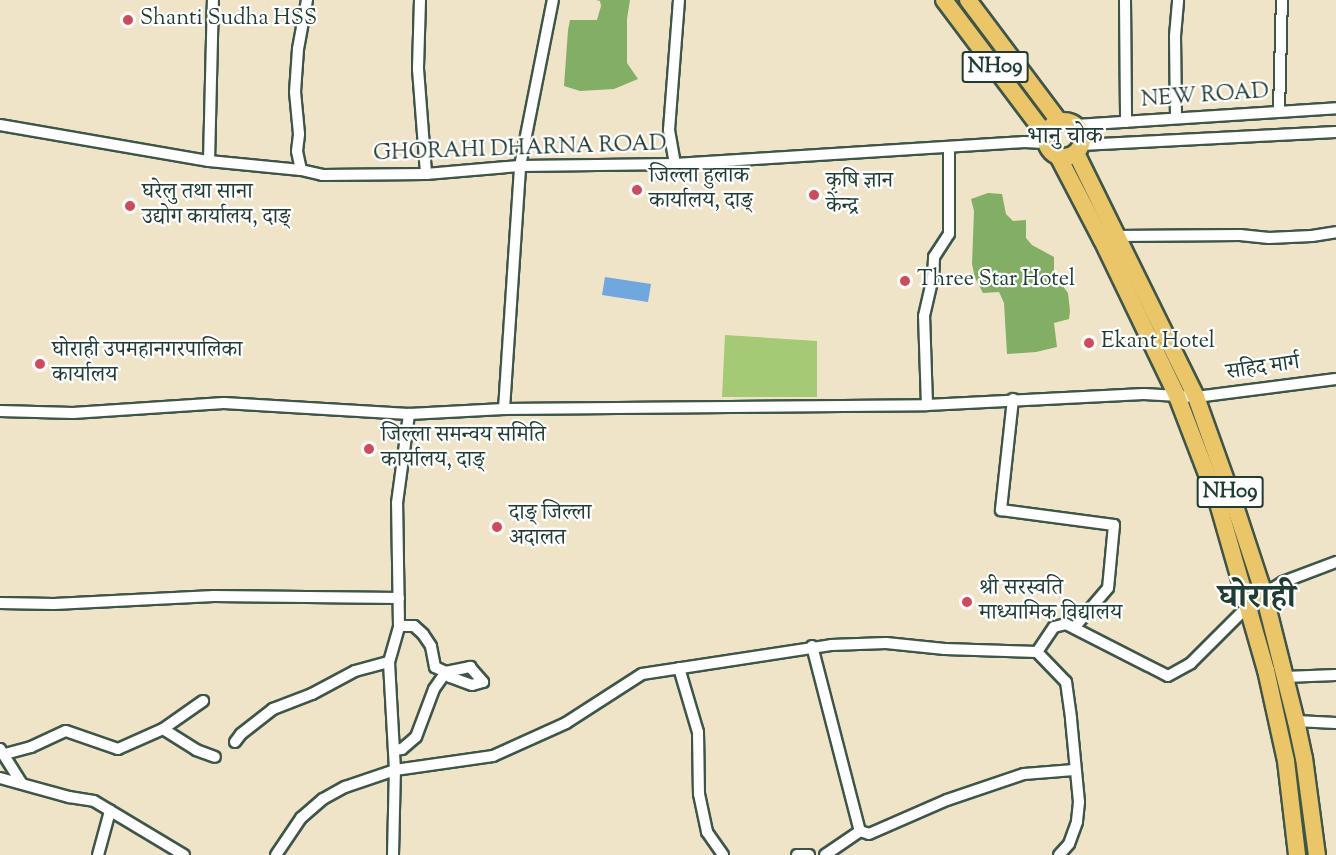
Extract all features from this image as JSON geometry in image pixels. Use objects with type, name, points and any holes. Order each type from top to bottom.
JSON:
[{"type":"main road","name":"NH09","points":[[944,0],[1045,139],[1048,149],[1058,156],[1177,396],[1218,503],[1248,606],[1287,761],[1297,855]]},
{"type":"main road","name":"NH09","points":[[968,0],[1059,120]]},
{"type":"main road","points":[[1045,139],[1053,123],[1059,120],[1068,120],[1076,125]]},
{"type":"main road","name":"NH09","points":[[1076,125],[1082,138],[1078,149],[1117,236],[1196,397],[1264,595],[1304,758],[1317,855]]},
{"type":"main road","points":[[1058,156],[1071,156],[1078,149]]},
{"type":"main road","points":[[1248,606],[1264,595]]},
{"type":"street","points":[[209,161],[213,0]]},
{"type":"street","points":[[301,170],[297,151],[299,134],[295,92],[298,50],[307,0]]},
{"type":"street","points":[[420,0],[418,69],[426,174]]},
{"type":"street","points":[[504,409],[520,166],[553,0]]},
{"type":"street","points":[[675,164],[669,130],[679,0]]},
{"type":"street","points":[[1125,0],[1126,122]]},
{"type":"street","points":[[1176,118],[1175,36],[1178,0]]},
{"type":"street","points":[[1279,111],[1282,0]]},
{"type":"street","name":"NEW ROAD","points":[[1076,125],[1336,108]]},
{"type":"street","name":"GHORAHI DHARNA ROAD","points":[[0,125],[209,161],[301,170],[322,175],[426,174],[520,166],[675,164],[950,149],[1045,139]]},
{"type":"street","name":"NEW ROAD","points":[[1078,149],[1336,132]]},
{"type":"street","points":[[927,405],[924,316],[933,278],[934,257],[949,234],[950,149]]},
{"type":"street","points":[[1117,236],[1240,235],[1269,238],[1312,236],[1336,232]]},
{"type":"street","name":"सहिद मार्ग","points":[[0,411],[73,413],[224,403],[409,414],[504,409],[927,405],[1144,394],[1196,397],[1336,379]]},
{"type":"street","points":[[1013,399],[1001,510],[1114,525],[1108,588],[1074,628]]},
{"type":"street","points":[[393,855],[395,770],[389,662],[399,626],[397,503],[409,414]]},
{"type":"street","points":[[1264,595],[1283,582],[1336,562]]},
{"type":"street","points":[[0,603],[54,604],[214,596],[399,598]]},
{"type":"street","points":[[1037,652],[1054,627],[1066,624],[1168,676],[1191,663],[1248,606]]},
{"type":"street","points":[[394,750],[402,749],[416,737],[434,689],[447,672],[435,667],[431,646],[423,634],[414,626],[399,626]]},
{"type":"street","points":[[276,855],[301,818],[323,799],[345,788],[395,770],[493,756],[566,723],[642,674],[812,646],[886,643],[945,650],[1037,652],[1066,682],[1074,770],[1080,802],[1077,822],[1069,843],[1059,855]]},
{"type":"street","points":[[812,646],[860,831]]},
{"type":"street","points":[[235,742],[273,709],[312,694],[355,671],[389,662]]},
{"type":"street","points":[[679,668],[698,732],[699,794],[707,832],[723,855]]},
{"type":"street","points":[[1285,677],[1336,675]]},
{"type":"street","points":[[22,784],[3,752],[31,747],[66,731],[118,749],[164,729],[203,701]]},
{"type":"street","points":[[1296,721],[1336,723]]},
{"type":"street","points":[[164,729],[196,750],[215,757]]},
{"type":"street","points":[[860,831],[869,834],[946,800],[1024,774],[1074,770]]},
{"type":"street","points":[[0,778],[69,797],[94,801],[184,855]]},
{"type":"street","points":[[98,855],[110,811]]},
{"type":"street","points":[[825,855],[860,831]]},
{"type":"street","points":[[797,855],[809,855]]},
{"type":"green space","points":[[596,0],[630,0],[627,19],[627,63],[638,79],[614,89],[580,91],[564,86],[568,30],[570,20],[597,20],[601,6],[600,1]]},
{"type":"green space","points":[[988,193],[1002,194],[1006,214],[1013,221],[1026,220],[1026,238],[1032,245],[1054,257],[1054,274],[1068,293],[1070,311],[1069,319],[1054,323],[1057,347],[1036,352],[1007,354],[1004,303],[999,292],[983,293],[975,278],[972,264],[974,211],[971,199]]},
{"type":"green space","points":[[725,335],[817,341],[817,397],[722,397]]},
{"type":"water","points":[[605,277],[651,284],[648,302],[602,295]]},
{"type":"place","name":"Shanti Sudha HSS","points":[[128,20]]},
{"type":"place","name":"जिल्ला हुलाक कार्यालय, दाङ्","points":[[637,190]]},
{"type":"place","name":"कृषि ज्ञान केन्द्र","points":[[814,195]]},
{"type":"place","name":"घरेलु तथा साना उद्योग कार्यालय, दाङ्","points":[[130,206]]},
{"type":"place","name":"Three Star Hotel","points":[[905,281]]},
{"type":"place","name":"Ekant Hotel","points":[[1089,343]]},
{"type":"place","name":"घोराही उपमहानगरपालिका कार्यालय","points":[[40,364]]},
{"type":"place","name":"जिल्ला समन्वय समिति कार्यालय, दाङ्","points":[[369,449]]},
{"type":"place","name":"दाङ् जिल्ला अदालत","points":[[497,527]]},
{"type":"place","name":"श्री सरस्वति माध्यामिक विद्यालय","points":[[967,602]]},
{"type":"district","name":"भानु चोक","points":[[1065,138]]},
{"type":"district","name":"घोराही","points":[[1257,599]]}]
